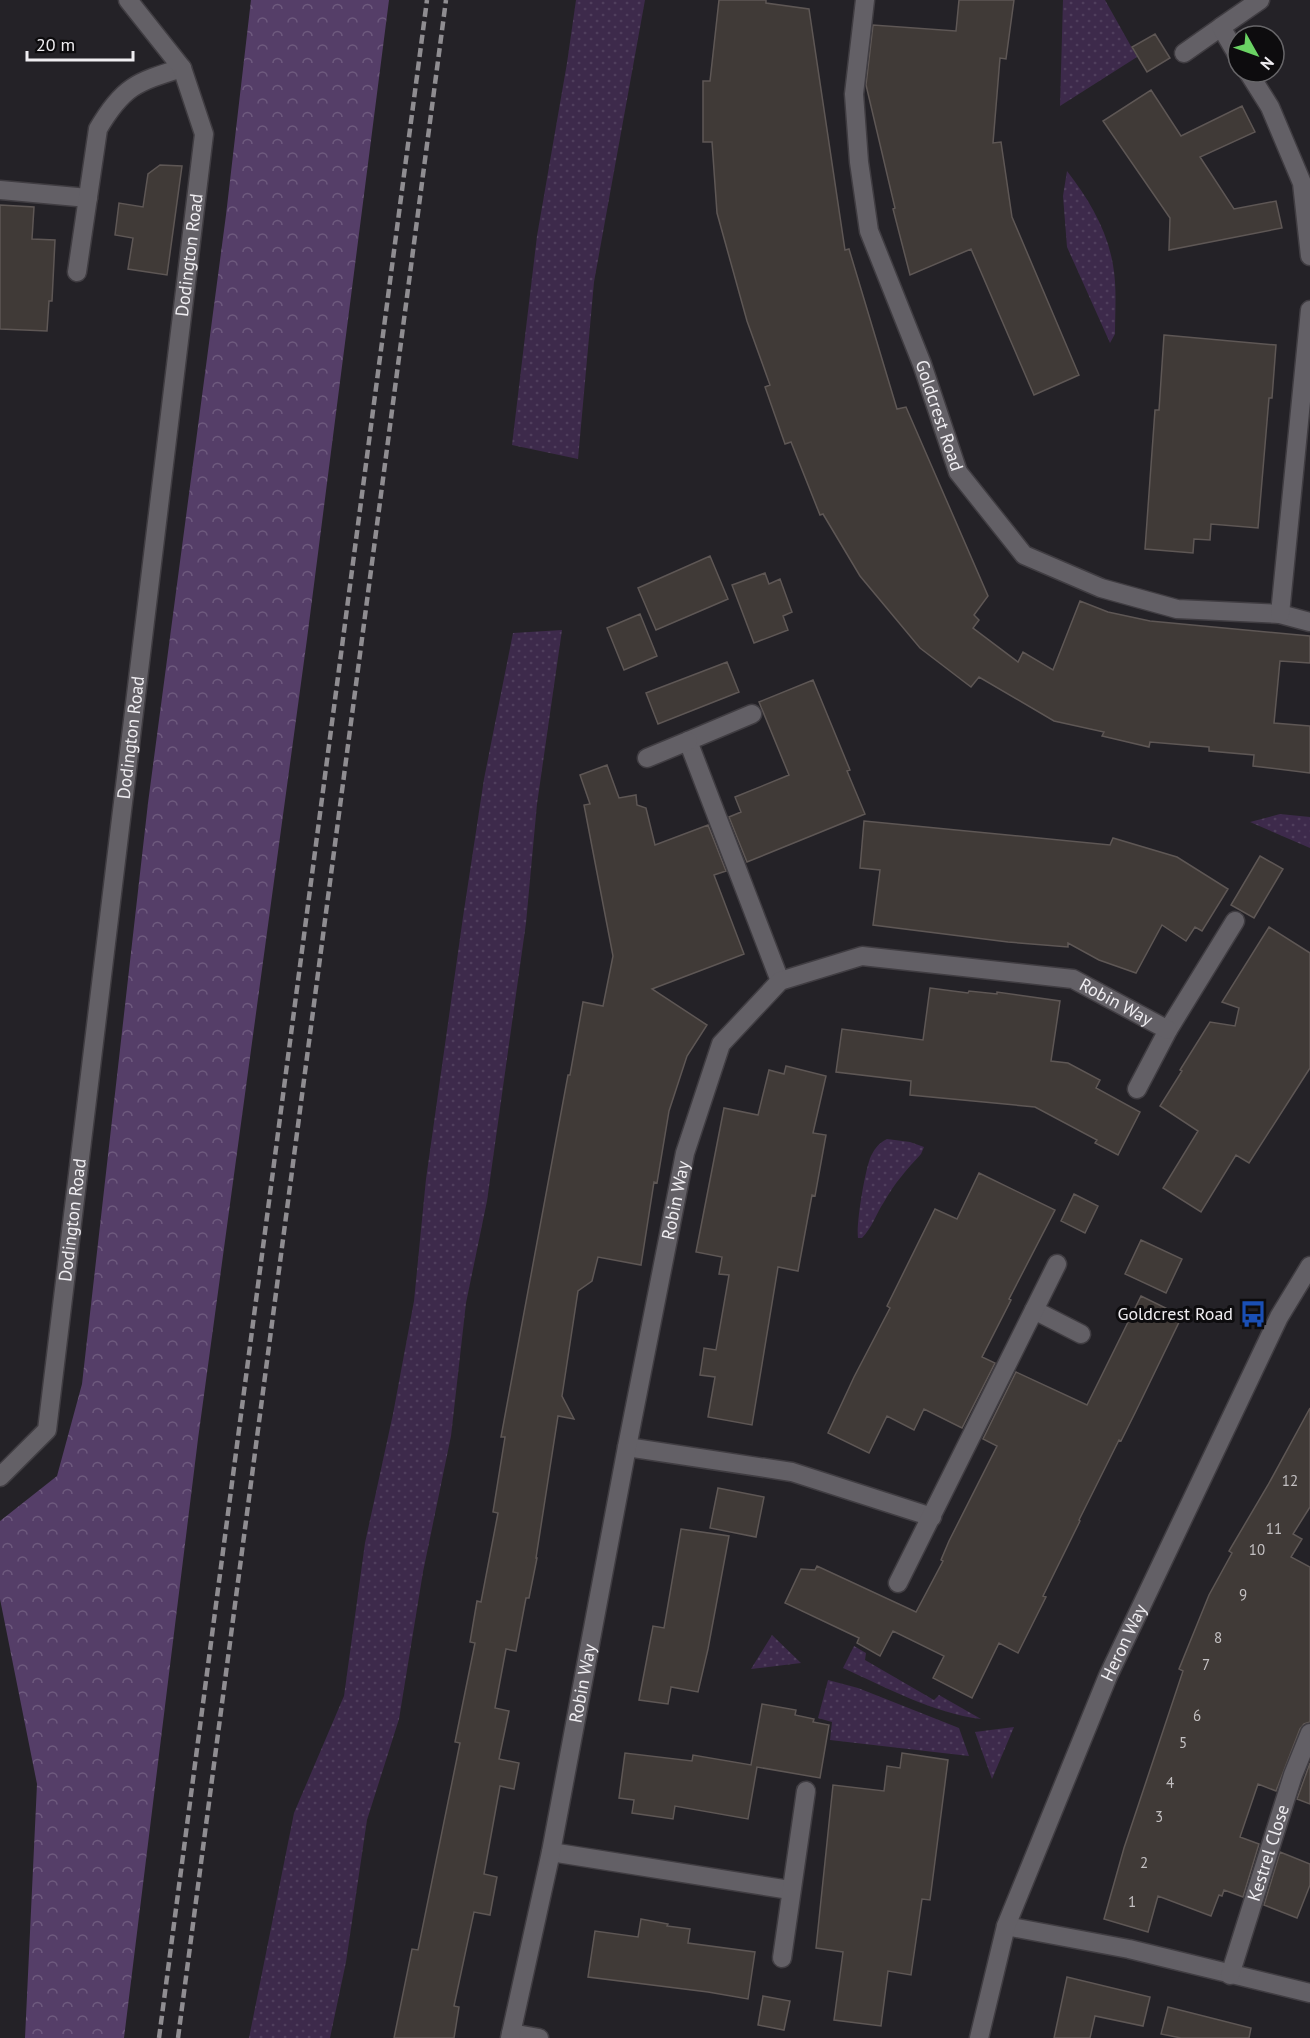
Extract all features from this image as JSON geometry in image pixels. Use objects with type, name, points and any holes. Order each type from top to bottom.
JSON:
[{"type":"street","name":"Dodington Road","points":[[0,1477],[46,1430],[204,134],[182,69],[128,0]]},
{"type":"street","name":"Goldcrest Road","points":[[865,0],[854,94],[859,162],[869,231],[922,364],[958,472],[1024,555],[1101,588],[1177,609],[1280,614],[1310,622]]},
{"type":"street","points":[[1184,53],[1260,0]]},
{"type":"street","points":[[1221,27],[1226,36]]},
{"type":"street","points":[[77,272],[98,129],[108,111],[134,86],[151,78],[182,69]]},
{"type":"street","points":[[1255,84],[1270,108],[1302,183],[1310,256]]},
{"type":"street","points":[[0,190],[88,198]]},
{"type":"street","points":[[1280,614],[1310,310]]},
{"type":"street","points":[[647,758],[752,714]]},
{"type":"street","points":[[688,741],[780,981]]},
{"type":"street","name":"Robin Way","points":[[1137,1089],[1168,1030],[1235,921]]},
{"type":"street","name":"Robin Way","points":[[539,2038],[510,2035],[551,1852],[627,1446],[685,1154],[721,1044],[780,981],[862,956],[1073,980],[1168,1030]]},
{"type":"street","points":[[898,1583],[1057,1264]]},
{"type":"street","name":"Heron Way","points":[[979,2038],[1006,1926],[1108,1676],[1279,1317],[1310,1266]]},
{"type":"street","points":[[1034,1310],[1081,1334]]},
{"type":"street","points":[[627,1446],[792,1472],[932,1517]]},
{"type":"street","name":"Kestrel Close","points":[[1230,1975],[1293,1774],[1310,1732]]},
{"type":"street","points":[[782,1958],[806,1791]]},
{"type":"street","points":[[551,1852],[790,1890]]},
{"type":"street","points":[[1006,1926],[1129,1950],[1310,1993]]},
{"type":"shaded area","points":[[576,0],[645,0],[594,282],[578,459],[512,445],[537,236]]},
{"type":"shaded area","points":[[1063,0],[1105,0],[1137,57],[1060,106]]},
{"type":"shaded area","points":[[1067,171],[1096,215],[1110,252],[1116,300],[1115,334],[1110,343],[1067,247],[1063,196]]},
{"type":"shaded area","points":[[562,630],[537,804],[526,923],[487,1201],[466,1303],[451,1436],[423,1572],[399,1719],[367,1820],[346,1962],[330,2038],[249,2038],[294,1813],[344,1696],[365,1543],[393,1414],[414,1301],[426,1179],[463,917],[484,779],[513,633]]},
{"type":"shaded area","points":[[1280,814],[1310,817],[1310,848],[1250,822]]},
{"type":"shaded area","points":[[887,1139],[910,1142],[924,1147],[921,1154],[892,1189],[865,1234],[862,1238],[858,1238],[860,1209],[871,1156],[876,1148]]},
{"type":"shaded area","points":[[772,1635],[801,1663],[751,1669]]},
{"type":"shaded area","points":[[854,1646],[866,1653],[865,1660],[934,1700],[939,1695],[981,1719],[928,1706],[843,1668]]},
{"type":"shaded area","points":[[828,1680],[858,1688],[959,1728],[969,1756],[830,1740],[832,1722],[818,1718]]},
{"type":"shaded area","points":[[1014,1727],[992,1779],[975,1732]]},
{"type":"green space","points":[[251,0],[389,0],[307,639],[198,1439],[124,2038],[25,2038],[37,1784],[0,1599],[0,1521],[57,1476],[82,1384],[148,803],[226,215]]},
{"type":"building","points":[[719,0],[766,0],[766,3],[809,9],[845,250],[849,249],[897,409],[906,407],[988,596],[974,615],[979,620],[973,628],[1018,662],[1023,652],[1053,670],[1080,601],[1108,612],[1150,621],[1310,636],[1310,663],[1280,661],[1274,723],[1310,726],[1310,773],[1253,766],[1254,755],[1209,751],[1209,747],[1150,742],[1149,747],[1102,736],[1104,732],[1054,721],[979,677],[971,687],[920,648],[860,576],[823,514],[820,515],[791,442],[785,444],[765,387],[770,385],[747,321],[717,213],[712,142],[703,142],[703,81],[710,81]]},
{"type":"building","points":[[959,0],[1014,0],[1006,59],[1000,58],[993,143],[1001,142],[1012,217],[1079,375],[1034,395],[971,249],[910,275],[866,85],[873,25],[956,31]]},
{"type":"building","points":[[1155,34],[1170,58],[1147,72],[1132,47]]},
{"type":"building","points":[[1151,90],[1181,136],[1242,106],[1255,132],[1200,157],[1234,209],[1276,201],[1282,228],[1169,250],[1170,218],[1103,121]]},
{"type":"building","points":[[160,165],[182,166],[167,275],[128,269],[133,238],[115,235],[119,203],[143,207],[148,174]]},
{"type":"building","points":[[0,205],[34,207],[32,239],[55,240],[52,301],[49,301],[47,331],[0,329]]},
{"type":"building","points":[[1164,335],[1276,345],[1258,528],[1211,524],[1210,540],[1194,539],[1193,553],[1145,549],[1155,410],[1159,410]]},
{"type":"building","points":[[710,556],[728,599],[656,630],[638,588]]},
{"type":"building","points":[[765,573],[769,584],[780,579],[792,612],[783,616],[788,630],[754,643],[732,585]]},
{"type":"building","points":[[640,614],[657,656],[624,670],[607,628]]},
{"type":"building","points":[[727,662],[739,692],[658,724],[646,693]]},
{"type":"building","points":[[813,680],[850,770],[847,771],[865,814],[747,862],[729,817],[741,812],[735,797],[789,775],[759,702]]},
{"type":"building","points":[[607,765],[619,798],[636,795],[637,805],[646,808],[655,845],[708,825],[726,871],[714,875],[744,954],[652,989],[707,1025],[687,1056],[669,1111],[657,1183],[654,1182],[641,1265],[598,1257],[592,1281],[578,1291],[562,1396],[574,1419],[558,1416],[529,1598],[526,1598],[516,1651],[506,1649],[495,1708],[509,1711],[499,1759],[519,1763],[514,1789],[500,1786],[484,1874],[497,1877],[490,1915],[474,1912],[454,2006],[459,2007],[454,2038],[394,2038],[412,1949],[418,1950],[460,1743],[455,1742],[475,1643],[470,1642],[477,1601],[481,1602],[498,1513],[493,1512],[505,1437],[501,1437],[568,1075],[570,1075],[583,1002],[603,1006],[613,956],[584,805],[590,804],[580,775]]},
{"type":"building","points":[[864,821],[1110,845],[1113,838],[1177,857],[1228,889],[1202,931],[1195,927],[1186,941],[1162,925],[1136,973],[1099,960],[1068,943],[1068,947],[1008,942],[873,925],[880,870],[860,868]]},
{"type":"building","points":[[1260,856],[1283,869],[1254,918],[1231,905]]},
{"type":"building","points":[[1269,927],[1310,953],[1310,1068],[1249,1163],[1236,1155],[1201,1212],[1163,1188],[1198,1131],[1160,1106],[1210,1022],[1235,1026],[1239,1008],[1222,1002]]},
{"type":"building","points":[[930,988],[968,993],[969,991],[997,994],[997,992],[1060,1001],[1051,1061],[1068,1063],[1100,1080],[1096,1088],[1140,1112],[1118,1155],[1095,1143],[1097,1140],[1035,1107],[910,1095],[911,1081],[836,1072],[842,1029],[923,1040]]},
{"type":"building","points":[[786,1066],[826,1076],[813,1133],[826,1135],[798,1271],[778,1267],[752,1425],[708,1417],[715,1377],[700,1375],[704,1348],[716,1350],[729,1275],[719,1274],[722,1257],[696,1252],[724,1108],[758,1115],[769,1070],[784,1074]]},
{"type":"building","points":[[979,1173],[1055,1210],[982,1357],[995,1363],[962,1428],[924,1409],[914,1430],[887,1416],[869,1453],[828,1433],[890,1308],[887,1306],[935,1209],[957,1219]]},
{"type":"building","points":[[1074,1194],[1098,1206],[1085,1233],[1061,1221]]},
{"type":"building","points":[[1141,1240],[1182,1259],[1166,1293],[1125,1274]]},
{"type":"building","points":[[1141,1296],[1182,1316],[1121,1441],[1119,1440],[1079,1520],[1043,1596],[1046,1597],[1018,1653],[999,1643],[972,1698],[933,1678],[944,1656],[893,1631],[880,1656],[857,1643],[859,1638],[785,1603],[801,1569],[815,1570],[817,1566],[916,1612],[943,1561],[941,1560],[949,1541],[997,1446],[983,1439],[1016,1372],[1087,1405]]},
{"type":"building","points":[[1310,1408],[1310,1507],[1293,1534],[1302,1539],[1291,1557],[1310,1567],[1310,1722],[1304,1724],[1300,1729],[1276,1791],[1258,1784],[1240,1837],[1259,1844],[1243,1897],[1224,1890],[1222,1896],[1219,1895],[1211,1916],[1158,1896],[1148,1932],[1104,1919],[1124,1848],[1183,1671],[1179,1669],[1209,1595],[1232,1553],[1229,1551]]},
{"type":"building","points":[[718,1488],[764,1497],[756,1537],[710,1528]]},
{"type":"building","points":[[681,1529],[729,1536],[698,1692],[671,1687],[668,1704],[639,1700],[653,1626],[664,1628]]},
{"type":"building","points":[[762,1704],[796,1710],[795,1715],[829,1725],[820,1778],[757,1767],[748,1819],[675,1806],[673,1819],[632,1813],[634,1800],[619,1798],[625,1753],[692,1761],[693,1755],[751,1765]]},
{"type":"building","points":[[902,1753],[948,1760],[930,1900],[922,1899],[911,1975],[888,1971],[881,2026],[834,2020],[843,1952],[816,1948],[833,1785],[884,1791],[887,1766],[900,1768]]},
{"type":"building","points":[[1310,1763],[1310,1804],[1297,1799]]},
{"type":"building","points":[[1280,1852],[1310,1864],[1310,1885],[1297,1918],[1264,1905]]},
{"type":"building","points":[[641,1919],[690,1929],[688,1943],[755,1952],[748,1999],[588,1977],[595,1931],[638,1937]]},
{"type":"building","points":[[1067,1977],[1150,1997],[1143,2026],[1095,2016],[1090,2038],[1054,2038]]},
{"type":"building","points":[[763,1996],[790,2001],[784,2030],[758,2025]]},
{"type":"building","points":[[1168,2007],[1251,2028],[1249,2038],[1181,2038],[1161,2034]]},
{"type":"railway","points":[[159,2038],[427,0]]},
{"type":"railway","points":[[178,2038],[446,0]]},
{"type":"place","name":"Goldcrest Road","points":[[1253,1314]]}]
